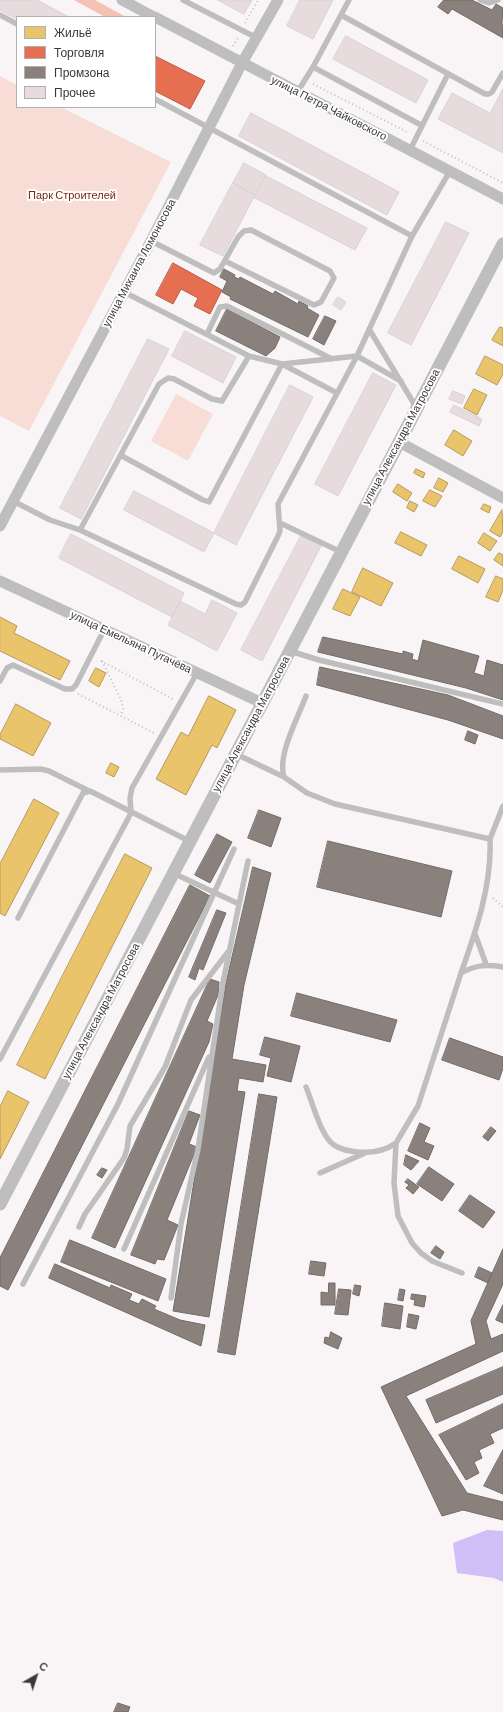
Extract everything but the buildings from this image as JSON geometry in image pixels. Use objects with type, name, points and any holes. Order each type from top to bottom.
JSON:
[{"type":"street","name":"улица Петра Чайковского","points":[[122,0],[153,16]]},
{"type":"street","name":"улица Михаила Ломоносова","points":[[0,526],[151,241],[242,63],[278,0]]},
{"type":"street","name":"улица Петра Чайковского","points":[[156,18],[503,199]]},
{"type":"street","name":"улица Александра Матросова","points":[[0,1204],[503,244]]},
{"type":"street","points":[[399,442],[503,498]]},
{"type":"street","name":"улица Емельяна Пугачёва","points":[[0,581],[262,703]]},
{"type":"lane","points":[[184,0],[257,38]]},
{"type":"lane","points":[[298,92],[349,0]]},
{"type":"lane","points":[[480,0],[488,3],[498,0],[503,4]]},
{"type":"lane","points":[[0,15],[16,23]]},
{"type":"lane","points":[[341,15],[482,92],[490,94],[503,73]]},
{"type":"lane","points":[[313,67],[421,125]]},
{"type":"lane","points":[[410,150],[421,125],[448,74]]},
{"type":"lane","points":[[156,100],[412,236]]},
{"type":"lane","points":[[13,501],[50,520],[80,530],[236,604],[245,602],[280,531],[278,504],[357,356],[412,236],[450,171]]},
{"type":"lane","points":[[151,241],[214,273],[220,269],[241,234],[251,230],[330,271],[334,275],[334,278],[321,302],[314,305],[225,261]]},
{"type":"lane","points":[[124,292],[249,356],[282,364],[337,393]]},
{"type":"lane","points":[[206,334],[220,307],[227,306],[332,359]]},
{"type":"lane","points":[[369,329],[417,407]]},
{"type":"lane","points":[[80,530],[122,456],[159,384],[168,378],[174,379],[212,399],[222,401],[249,356]]},
{"type":"lane","points":[[282,364],[357,356],[401,381]]},
{"type":"lane","points":[[122,456],[209,502],[282,364]]},
{"type":"lane","points":[[280,523],[341,552]]},
{"type":"lane","points":[[0,681],[7,668],[13,665],[65,690],[70,690],[76,685],[104,630]]},
{"type":"lane","points":[[289,650],[319,660],[503,704]]},
{"type":"lane","points":[[0,1059],[131,813],[130,798],[132,788],[198,673]]},
{"type":"lane","points":[[284,777],[281,764],[306,696]]},
{"type":"lane","points":[[236,754],[284,777],[307,794],[335,804],[490,839]]},
{"type":"lane","points":[[0,770],[41,769],[49,771],[190,842]]},
{"type":"lane","points":[[18,918],[83,793],[90,791]]},
{"type":"lane","points":[[462,1273],[445,1267],[421,1253],[412,1243],[400,1223],[396,1208],[394,1183],[396,1143],[418,1106],[475,934],[491,861],[490,839],[503,806]]},
{"type":"lane","points":[[23,1284],[118,1104],[234,849]]},
{"type":"lane","points":[[171,1298],[181,1224],[198,1148],[212,1049],[248,861]]},
{"type":"lane","points":[[173,873],[239,904]]},
{"type":"lane","points":[[475,934],[486,964]]},
{"type":"lane","points":[[79,1227],[85,1214],[124,1158],[127,1149],[130,1126],[164,1067],[194,994],[230,950]]},
{"type":"lane","points":[[461,973],[486,964],[503,967]]},
{"type":"lane","points":[[124,1249],[212,1049]]},
{"type":"lane","points":[[306,1087],[323,1130],[330,1142],[342,1149],[366,1153]]},
{"type":"lane","points":[[320,1173],[366,1153],[384,1149],[396,1143]]},
{"type":"path","points":[[305,80],[503,183]]},
{"type":"path","points":[[95,648],[122,702],[123,709],[120,716]]},
{"type":"path","points":[[101,661],[181,703]]},
{"type":"path","points":[[70,690],[161,736]]},
{"type":"green space","name":"Парк Строителей","points":[[0,76],[16,84],[16,108],[63,108],[171,162],[29,431],[0,416]]},
{"type":"green space","points":[[176,394],[213,414],[188,461],[151,441]]},
{"type":"shaded area","points":[[74,0],[95,0],[124,16],[103,16]]},
{"type":"shaded area","points":[[487,1530],[503,1531],[503,1582],[494,1578],[457,1573],[453,1543]]}]
